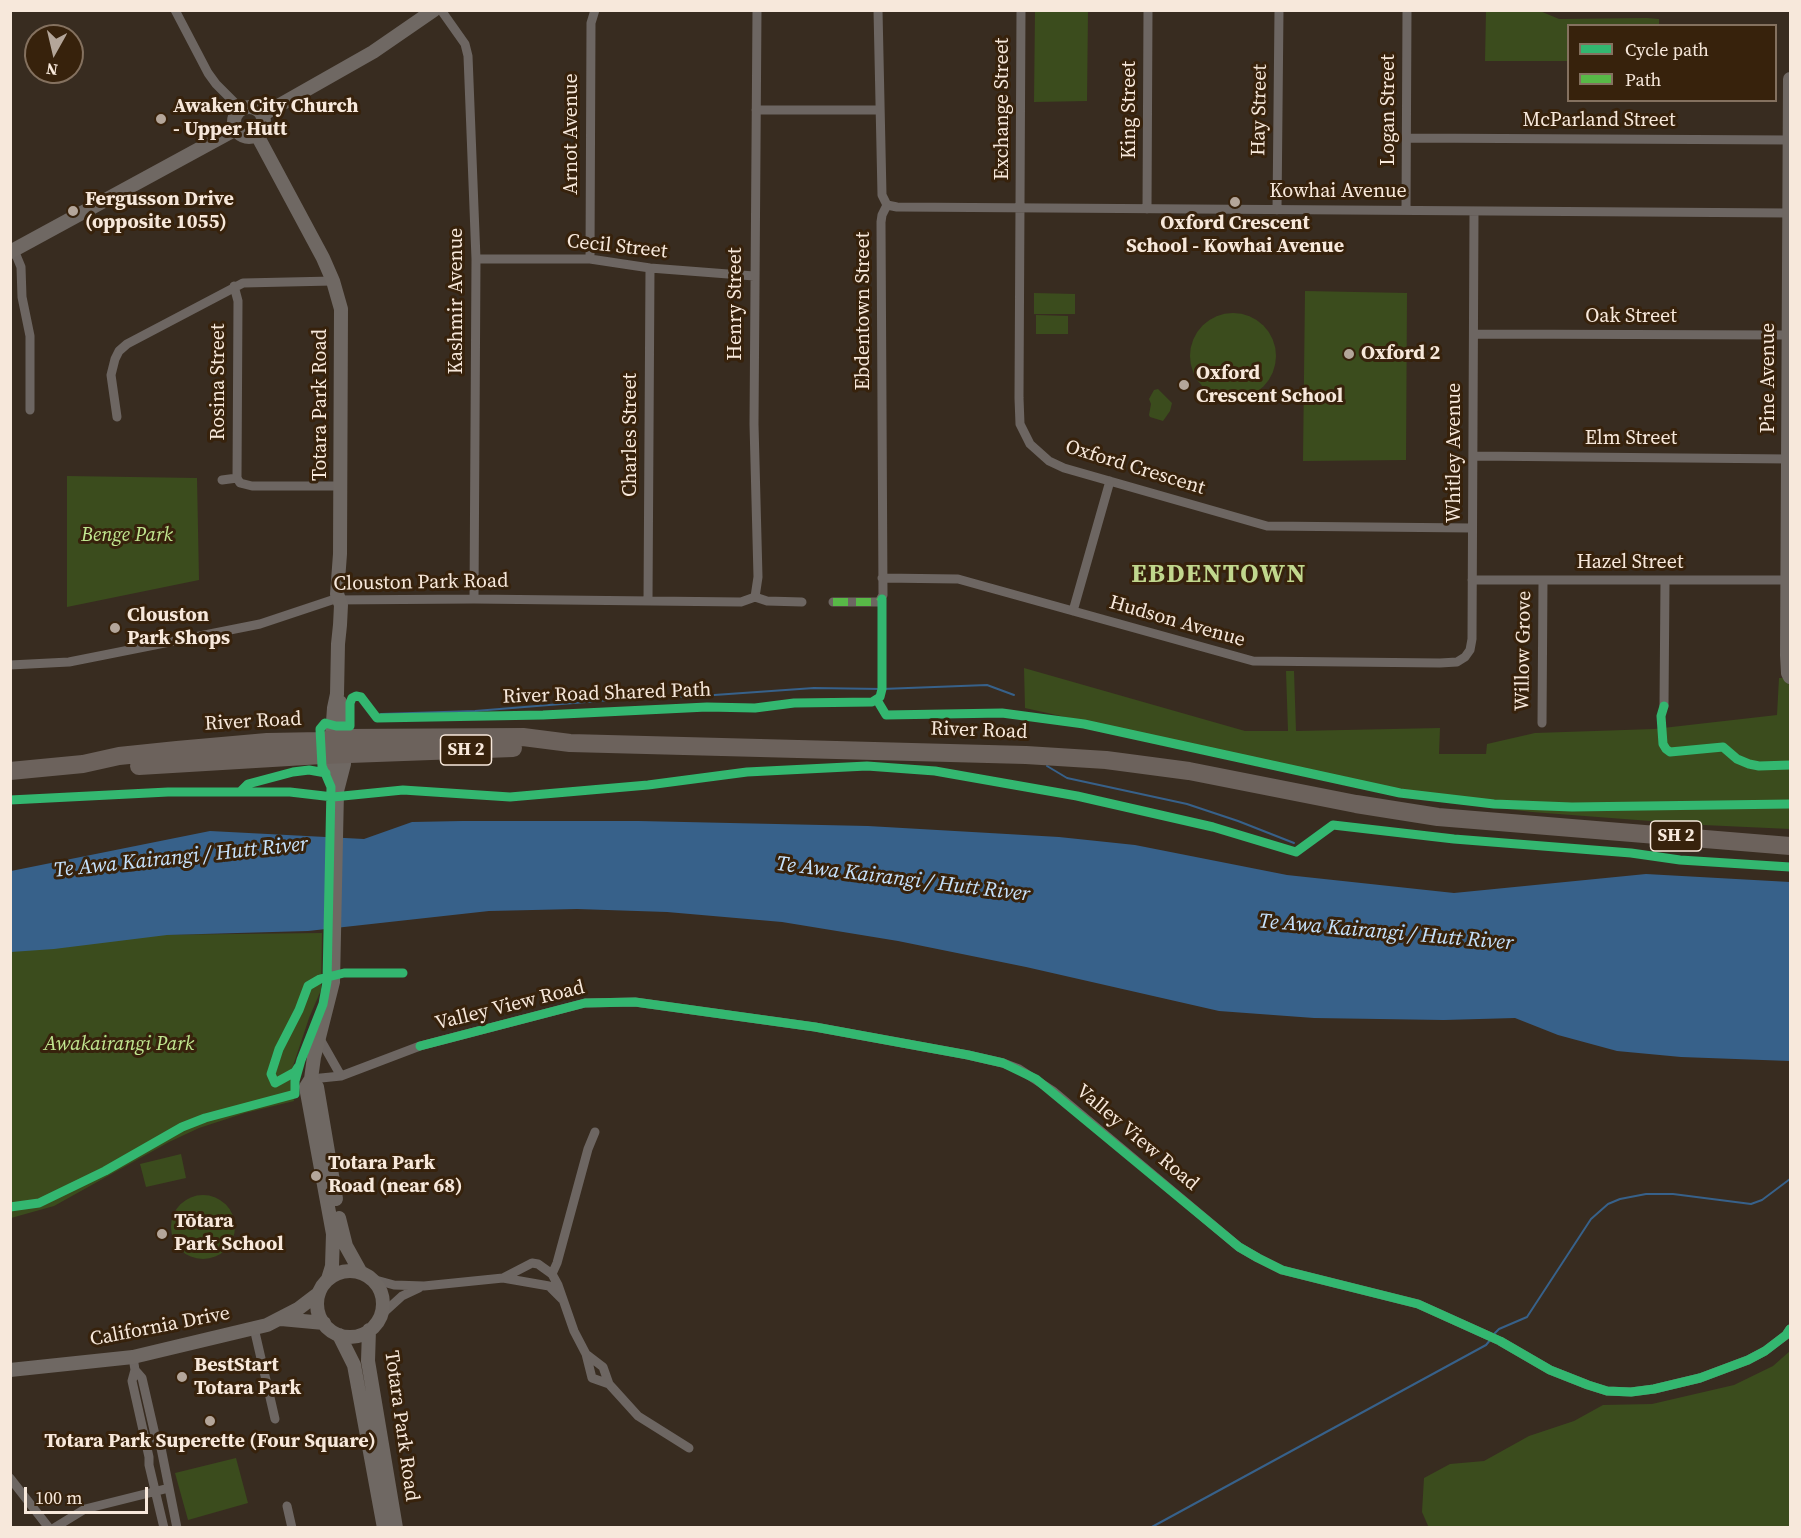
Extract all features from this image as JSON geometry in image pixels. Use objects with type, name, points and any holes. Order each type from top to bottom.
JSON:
[{"type":"highway","name":"River Road","points":[[10,771],[83,764],[120,767],[337,747],[523,737],[570,743],[1026,755],[1106,760],[1222,776],[1403,812],[1471,820],[1791,846]]},
{"type":"highway","name":"River Road","points":[[1562,826],[1791,835]]},
{"type":"street","points":[[175,10],[208,73],[242,110]]},
{"type":"street","points":[[262,115],[373,52],[434,10]]},
{"type":"street","name":"Kashmir Avenue","points":[[441,10],[465,44],[468,56],[476,259],[474,599]]},
{"type":"street","name":"Arnot Avenue","points":[[590,259],[591,23],[595,10]]},
{"type":"street","name":"Henry Street","points":[[755,597],[758,577],[754,489],[757,10]]},
{"type":"street","name":"Ebdentown Street","points":[[833,602],[879,602],[883,595],[881,222],[887,205],[882,195],[878,10]]},
{"type":"street","name":"Exchange Street","points":[[1020,208],[1021,10]]},
{"type":"street","name":"King Street","points":[[1147,209],[1148,10]]},
{"type":"street","name":"Hay Street","points":[[1277,210],[1279,10]]},
{"type":"street","name":"Logan Street","points":[[1406,210],[1407,10]]},
{"type":"street","name":"Pine Avenue","points":[[1791,79],[1787,655],[1788,673],[1791,677]]},
{"type":"street","points":[[255,108],[262,115],[264,126],[257,135],[248,137],[236,129],[235,119],[242,110],[255,108]]},
{"type":"street","points":[[756,110],[879,110]]},
{"type":"street","points":[[30,410],[30,336],[22,297],[21,267],[12,251],[236,129]]},
{"type":"street","name":"Totara Park Road","points":[[257,135],[323,258],[341,309],[337,594],[340,625],[337,694],[342,708],[337,747],[330,764],[337,791],[333,982],[314,1057],[311,1079],[306,1087],[333,1234],[332,1266],[328,1279]]},
{"type":"street","name":"McParland Street","points":[[1406,138],[1790,140]]},
{"type":"street","name":"Kowhai Avenue","points":[[887,205],[897,207],[1789,213]]},
{"type":"street","name":"Oxford Crescent","points":[[1020,208],[1020,424],[1030,444],[1049,461],[1064,468],[1275,527],[1472,528]]},
{"type":"street","name":"Whitley Avenue","points":[[1465,657],[1470,650],[1472,639],[1474,211]]},
{"type":"street","name":"Cecil Street","points":[[476,259],[590,259],[650,268],[754,276]]},
{"type":"street","name":"Charles Street","points":[[648,601],[650,268]]},
{"type":"street","points":[[117,417],[111,375],[119,351],[136,338],[234,286],[251,282],[333,281]]},
{"type":"street","name":"Rosina Street","points":[[234,286],[238,301],[237,478]]},
{"type":"street","name":"Oak Street","points":[[1474,334],[1789,335]]},
{"type":"street","name":"Elm Street","points":[[1473,456],[1789,459]]},
{"type":"street","points":[[222,480],[237,478],[240,483],[252,486],[340,486]]},
{"type":"street","points":[[1073,611],[1110,481]]},
{"type":"street","name":"Hudson Avenue","points":[[882,578],[958,579],[1253,661],[1440,663],[1456,662],[1465,657]]},
{"type":"street","name":"Hazel Street","points":[[1472,580],[1788,580]]},
{"type":"street","name":"Willow Grove","points":[[1542,723],[1543,580]]},
{"type":"street","points":[[1664,706],[1665,581]]},
{"type":"street","name":"Clouston Park Road","points":[[10,665],[69,662],[147,647],[260,624],[332,600],[741,602],[755,597],[767,601],[802,602]]},
{"type":"street","name":"Valley View Road","points":[[311,1079],[341,1076],[420,1046],[585,1003],[635,1002],[804,1026],[1003,1063],[1036,1078],[1239,1247],[1258,1258],[1282,1270],[1418,1304],[1500,1341],[1550,1370],[1607,1391],[1631,1392],[1654,1389],[1700,1378],[1765,1351],[1791,1329]]},
{"type":"street","points":[[320,1040],[341,1076]]},
{"type":"street","name":"Totara Park Road","points":[[311,1079],[317,1087],[341,1230],[346,1246],[366,1276]]},
{"type":"street","points":[[552,1274],[595,1132]]},
{"type":"street","points":[[503,1278],[532,1263],[552,1274],[574,1331],[586,1354],[592,1378],[609,1384]]},
{"type":"street","points":[[424,1286],[402,1296],[380,1316],[369,1330],[355,1336],[339,1335],[324,1323],[318,1309],[319,1293],[328,1279],[344,1271],[394,1285],[424,1286],[503,1278],[549,1286],[562,1299]]},
{"type":"street","points":[[366,1276],[378,1287],[382,1296],[383,1306],[380,1316]]},
{"type":"street","name":"California Drive","points":[[10,1370],[134,1363],[281,1319],[319,1293]]},
{"type":"street","name":"California Drive","points":[[281,1319],[324,1323]]},
{"type":"street","points":[[254,1328],[275,1419]]},
{"type":"street","name":"Totara Park Road","points":[[369,1330],[368,1361],[396,1527]]},
{"type":"street","name":"Totara Park Road","points":[[339,1335],[354,1365],[384,1527]]},
{"type":"street","points":[[586,1354],[603,1367],[609,1384],[638,1416],[689,1448]]},
{"type":"street","points":[[134,1363],[142,1378],[156,1439],[161,1448],[177,1527]]},
{"type":"street","points":[[134,1363],[132,1381],[154,1491],[164,1527]]},
{"type":"street","points":[[10,1478],[49,1527]]},
{"type":"street","points":[[54,1527],[85,1509],[169,1488]]},
{"type":"street","points":[[287,1506],[292,1527]]},
{"type":"green space","points":[[1035,11],[1088,11],[1087,101],[1034,102]]},
{"type":"green space","points":[[1486,11],[1540,11],[1559,19],[1659,19],[1659,24],[1567,24],[1567,61],[1485,61]]},
{"type":"green space","points":[[1305,291],[1407,293],[1406,460],[1303,461]]},
{"type":"green space","points":[[1034,293],[1075,294],[1075,314],[1034,314]]},
{"type":"green space","points":[[1233,313],[1249,317],[1263,326],[1272,340],[1276,356],[1272,372],[1263,386],[1249,395],[1233,399],[1217,395],[1203,386],[1194,372],[1190,356],[1194,340],[1203,326],[1217,317]]},
{"type":"green space","points":[[1036,315],[1068,316],[1068,334],[1036,334]]},
{"type":"green space","points":[[1158,389],[1172,403],[1163,421],[1149,415],[1151,404],[1149,399],[1154,390]]},
{"type":"green space","name":"Benge Park","points":[[67,476],[197,478],[199,580],[67,607]]},
{"type":"green space","points":[[1024,668],[1245,731],[1288,731],[1286,671],[1294,671],[1296,731],[1440,728],[1439,754],[1486,754],[1487,744],[1535,733],[1654,729],[1777,715],[1779,678],[1784,678],[1790,686],[1790,829],[1532,812],[1459,803],[1395,791],[1025,708]]},
{"type":"green space","name":"Awakairangi Park","points":[[322,933],[321,990],[291,1072],[294,1101],[245,1113],[199,1128],[169,1142],[54,1206],[11,1218],[10,944],[146,935]]},
{"type":"green space","points":[[181,1154],[186,1178],[146,1187],[140,1164]]},
{"type":"green space","points":[[203,1195],[221,1201],[229,1209],[235,1227],[229,1245],[221,1253],[203,1259],[185,1253],[177,1245],[171,1227],[177,1209],[185,1201]]},
{"type":"green space","points":[[1790,1351],[1790,1527],[1429,1528],[1422,1512],[1424,1478],[1450,1464],[1484,1461],[1529,1436],[1574,1421],[1603,1405],[1652,1404],[1734,1385],[1773,1366]]},
{"type":"green space","points":[[236,1458],[248,1503],[188,1520],[175,1473]]},
{"type":"water","name":"Te Awa Kairangi / Hutt River","points":[[639,821],[868,826],[1059,837],[1135,845],[1287,875],[1454,893],[1646,874],[1790,882],[1790,1061],[1681,1057],[1617,1051],[1558,1035],[1515,1018],[1444,1020],[1314,1018],[1219,1011],[1026,967],[898,941],[782,922],[667,912],[577,909],[489,911],[308,931],[167,935],[11,952],[11,871],[210,831],[364,839],[412,822]]},
{"type":"waterway","points":[[381,714],[475,711],[623,699],[814,688],[882,689],[987,685],[1014,695]]},
{"type":"waterway","points":[[1047,766],[1067,778],[1187,804],[1294,843]]},
{"type":"waterway","points":[[1494,1334],[1499,1329],[1527,1317],[1591,1219],[1608,1204],[1646,1194],[1673,1194],[1751,1204],[1762,1200],[1790,1179]]},
{"type":"waterway","points":[[1150,1528],[1486,1345],[1491,1339]]},
{"type":"marked path","points":[[833,602],[879,602],[882,599]]},
{"type":"cycle path","name":"River Road Shared Path","points":[[10,1207],[39,1203],[105,1171],[182,1127],[205,1118],[295,1094],[295,1081],[323,1004],[327,982],[331,787],[322,766],[320,729],[325,723],[350,726],[352,698],[361,697],[377,718],[543,715],[707,707],[755,708],[794,703],[872,702],[880,697],[882,689],[882,599]]},
{"type":"cycle path","points":[[877,700],[886,715],[1002,713],[1084,724],[1400,793],[1494,804],[1572,807],[1790,804]]},
{"type":"cycle path","points":[[1664,706],[1661,716],[1663,744],[1670,752],[1723,747],[1737,759],[1749,764],[1790,765]]},
{"type":"cycle path","points":[[10,800],[168,792],[290,792],[333,797],[403,790],[510,797],[648,785],[747,772],[867,766],[935,771],[1077,796],[1213,827],[1296,852],[1333,825],[1454,839],[1631,853],[1680,860],[1790,867]]},
{"type":"cycle path","points":[[241,791],[248,784],[293,772],[309,770],[326,773]]},
{"type":"cycle path","points":[[298,1067],[295,1072],[275,1083],[271,1074],[279,1049],[299,1010],[308,986],[320,979],[344,973],[403,973]]},
{"type":"cycle path","points":[[420,1046],[585,1003],[635,1002],[815,1027],[968,1055],[1003,1063],[1036,1079],[1239,1247],[1258,1258],[1282,1270],[1418,1304],[1500,1341],[1550,1370],[1588,1385],[1607,1391],[1631,1392],[1700,1378],[1765,1351],[1786,1335],[1790,1329]]},
{"type":"place","name":"Awaken City Church - Upper Hutt","points":[[161,119]]},
{"type":"place","name":"Oxford Crescent School - Kowhai Avenue","points":[[1235,202]]},
{"type":"place","name":"Fergusson Drive (opposite 1055)","points":[[73,211]]},
{"type":"place","name":"Oxford 2","points":[[1349,354]]},
{"type":"place","name":"Oxford Crescent School","points":[[1184,385]]},
{"type":"place","name":"Clouston Park Shops","points":[[115,628]]},
{"type":"place","name":"Totara Park Road (near 68)","points":[[316,1176]]},
{"type":"place","name":"Tōtara Park School","points":[[162,1234]]},
{"type":"place","name":"BestStart Totara Park","points":[[182,1377]]},
{"type":"place","name":"Totara Park Superette (Four Square)","points":[[210,1421]]},
{"type":"district","name":"EBDENTOWN","points":[[1219,575]]}]
